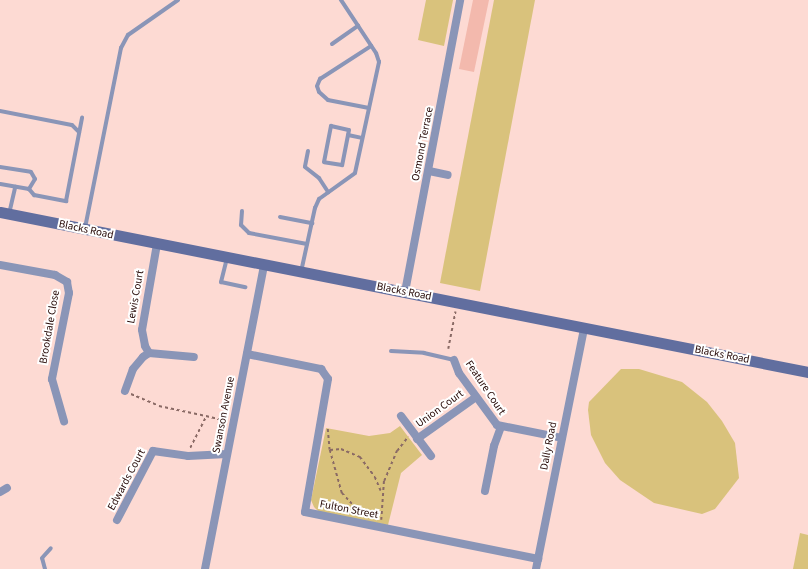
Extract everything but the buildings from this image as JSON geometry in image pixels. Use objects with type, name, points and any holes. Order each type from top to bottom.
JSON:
[{"type":"street","name":"Osmond Terrace","points":[[405,292],[429,172],[460,0]]},
{"type":"street","points":[[429,172],[448,175]]},
{"type":"street","name":"Blacks Road","points":[[5,213],[808,372]]},
{"type":"street","name":"Lewis Court","points":[[149,353],[142,330],[157,244]]},
{"type":"street","name":"Brookdale Close","points":[[0,265],[55,275],[67,282],[69,293],[52,380],[64,421]]},
{"type":"street","name":"Swanson Avenue","points":[[205,569],[264,265]]},
{"type":"street","name":"Dally Road","points":[[536,569],[584,328]]},
{"type":"street","points":[[128,393],[133,370],[143,357],[149,353],[194,357]]},
{"type":"street","name":"Fulton Street","points":[[247,354],[321,369],[328,378],[305,512],[538,559]]},
{"type":"street","name":"Feature Court","points":[[454,360],[459,373],[493,421],[501,427],[562,438]]},
{"type":"street","name":"Union Court","points":[[417,439],[476,397]]},
{"type":"street","name":"Union Court","points":[[401,416],[431,456]]},
{"type":"street","name":"Feature Court","points":[[485,491],[494,446],[501,427]]},
{"type":"street","name":"Edwards Court","points":[[117,520],[153,451],[188,456],[227,454]]},
{"type":"lane","points":[[85,230],[120,48],[128,34],[178,0]]},
{"type":"lane","points":[[301,272],[319,199],[355,173],[379,62],[371,46],[341,0]]},
{"type":"lane","points":[[332,44],[358,26]]},
{"type":"lane","points":[[369,108],[328,100],[319,92],[317,86],[320,80],[371,46]]},
{"type":"lane","points":[[0,111],[72,125],[79,132]]},
{"type":"lane","points":[[0,184],[28,189],[34,195],[66,201],[82,118]]},
{"type":"lane","points":[[331,126],[349,130],[348,135],[342,165],[324,162],[331,126]]},
{"type":"lane","points":[[348,135],[362,138]]},
{"type":"lane","points":[[308,151],[305,166],[319,178],[328,192]]},
{"type":"lane","points":[[0,167],[34,174],[33,184],[28,189]]},
{"type":"lane","points":[[5,213],[15,187]]},
{"type":"lane","points":[[242,211],[241,225],[249,234],[307,244]]},
{"type":"lane","points":[[280,217],[312,223]]},
{"type":"lane","points":[[227,258],[221,282],[245,287]]},
{"type":"lane","points":[[391,351],[424,353],[454,360]]},
{"type":"lane","points":[[45,569],[42,558],[51,548]]},
{"type":"path","points":[[448,349],[455,312]]},
{"type":"path","points":[[128,393],[159,406],[227,421]]},
{"type":"path","points":[[189,450],[206,416]]},
{"type":"path","points":[[328,429],[330,450],[339,484],[348,500],[385,521]]},
{"type":"path","points":[[381,520],[381,493],[390,464],[408,437]]},
{"type":"path","points":[[330,450],[352,452],[360,457],[374,477],[381,493]]},
{"type":"shaded area","points":[[426,0],[453,0],[444,46],[418,40]]},
{"type":"shaded area","points":[[494,0],[535,0],[480,291],[440,283]]},
{"type":"shaded area","points":[[621,369],[639,369],[682,382],[707,402],[722,421],[735,443],[739,478],[715,509],[702,514],[654,503],[620,480],[605,463],[591,435],[588,410],[589,402]]},
{"type":"shaded area","points":[[400,426],[422,455],[401,473],[388,525],[319,512],[314,507],[311,500],[326,428],[369,436],[390,433]]},
{"type":"shaded area","points":[[800,533],[808,535],[808,569],[793,569]]}]
